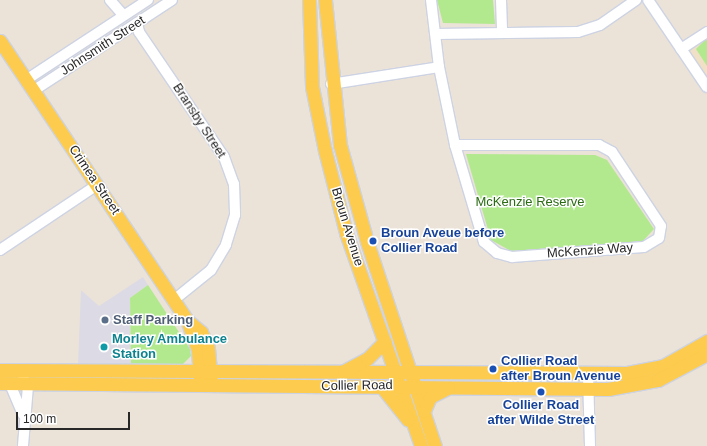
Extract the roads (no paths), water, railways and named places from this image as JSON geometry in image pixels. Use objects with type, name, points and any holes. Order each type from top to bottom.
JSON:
[{"type":"main road","name":"Broun Avenue","points":[[309,0],[312,88],[325,151],[346,233],[420,442]]},
{"type":"main road","name":"Broun Avenue","points":[[325,0],[331,84],[340,145],[413,379],[436,446]]},
{"type":"main road","name":"Crimea Street","points":[[0,41],[187,320],[201,332],[208,348],[205,387]]},
{"type":"main road","points":[[339,373],[367,359],[385,341]]},
{"type":"main road","name":"Collier Road","points":[[5,384],[28,386],[205,387],[401,386],[413,379],[588,374],[652,370],[707,341]]},
{"type":"main road","name":"Collier Road","points":[[6,371],[396,373],[413,379],[452,386],[624,388],[658,380],[707,354]]},
{"type":"main road","points":[[381,386],[420,442]]},
{"type":"main road","points":[[424,411],[430,397],[452,386]]},
{"type":"street","points":[[110,0],[123,15]]},
{"type":"street","name":"Johnsmith Street","points":[[26,80],[148,0]]},
{"type":"street","name":"Johnsmith Street","points":[[33,91],[172,0]]},
{"type":"street","name":"McKenzie Way","points":[[431,0],[439,67],[455,145],[484,242],[498,253],[512,257],[644,247],[659,238],[661,226],[612,152],[599,145],[455,145]]},
{"type":"street","points":[[501,0],[502,33]]},
{"type":"street","points":[[436,34],[578,32],[600,25],[636,0]]},
{"type":"street","points":[[648,0],[707,87]]},
{"type":"street","name":"Bransby Street","points":[[137,23],[139,32],[224,157],[234,184],[235,214],[226,245],[211,270],[174,300]]},
{"type":"street","points":[[681,49],[707,32]]},
{"type":"street","points":[[331,84],[439,67]]},
{"type":"street","points":[[0,250],[97,185]]},
{"type":"street","points":[[6,371],[28,386],[23,414],[23,446]]},
{"type":"street","points":[[588,374],[590,387],[590,446]]},
{"type":"street","points":[[5,384],[23,414]]},
{"type":"place","name":"Broun Aveue before Collier Road","points":[[373,241]]},
{"type":"place","name":"Staff Parking","points":[[105,320]]},
{"type":"place","name":"Morley Ambulance Station","points":[[104,347]]},
{"type":"place","name":"Collier Road after Broun Avenue","points":[[493,369]]},
{"type":"place","name":"Collier Road after Wilde Street","points":[[541,392]]},
{"type":"park label","name":"McKenzie Reserve","points":[[530,202]]}]
